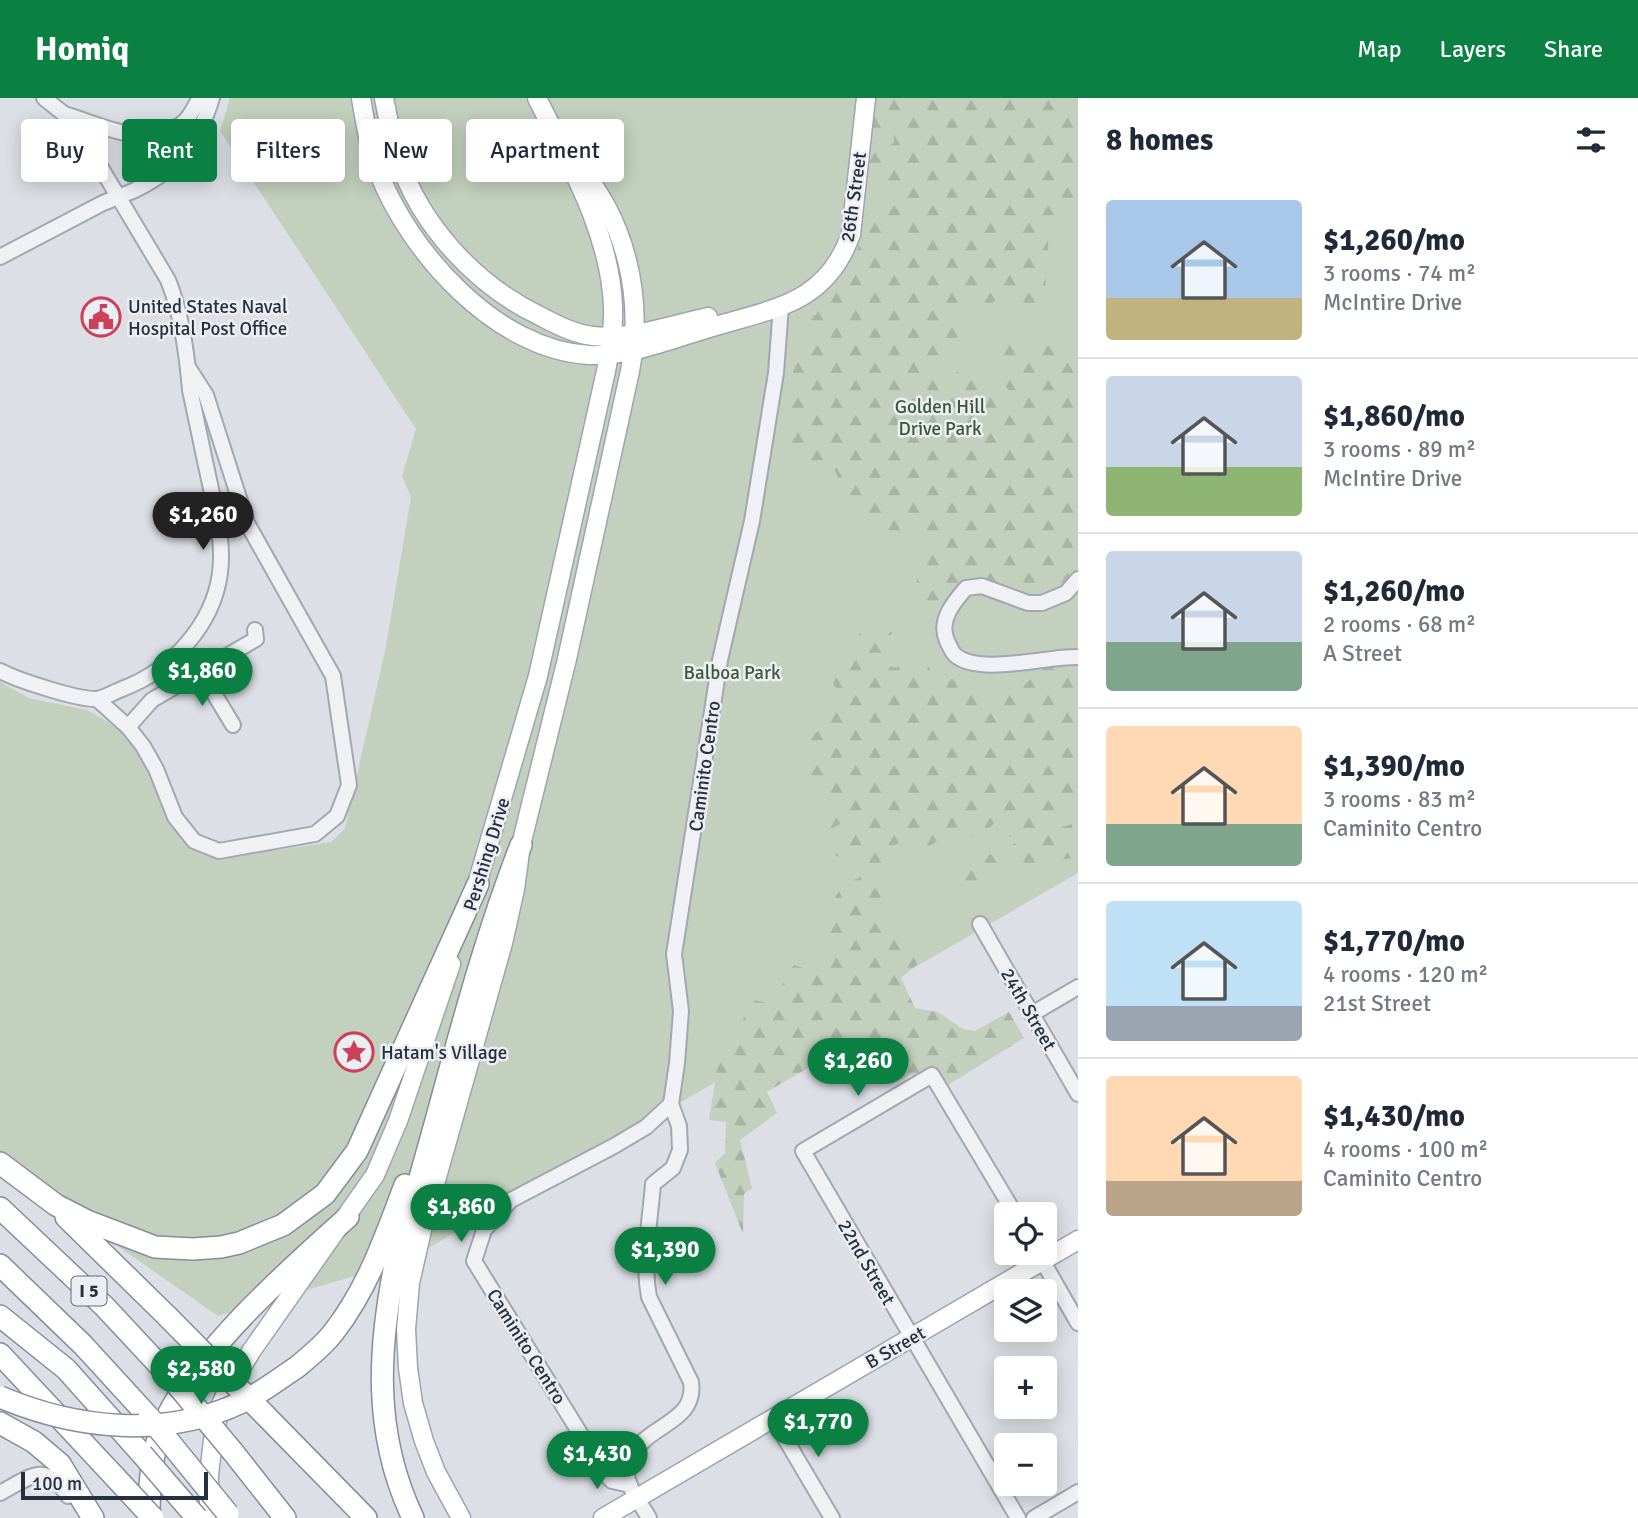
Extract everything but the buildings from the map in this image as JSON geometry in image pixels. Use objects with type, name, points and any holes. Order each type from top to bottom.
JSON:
[{"type":"highway","points":[[413,1518],[400,1486],[384,1422],[381,1348],[397,1255],[462,1027],[506,883],[521,845]]},
{"type":"highway","points":[[0,1163],[56,1205],[141,1243],[171,1249],[221,1247],[239,1243],[283,1224],[325,1194],[357,1152],[478,884]]},
{"type":"highway","points":[[0,1397],[28,1409],[79,1422],[140,1426],[178,1422],[216,1412],[250,1397],[297,1367],[332,1334],[370,1271],[462,1027]]},
{"type":"highway","points":[[56,1205],[366,1518]]},
{"type":"highway","name":"I 5","points":[[0,1208],[96,1297],[173,1380],[285,1518]]},
{"type":"highway","points":[[151,1518],[150,1480],[158,1440],[174,1405],[197,1371],[235,1326],[348,1216]]},
{"type":"highway","name":"I 5","points":[[0,1265],[83,1345],[148,1416],[223,1516]]},
{"type":"highway","points":[[0,1316],[66,1369],[197,1518]]},
{"type":"highway","points":[[0,1354],[151,1518]]},
{"type":"highway","points":[[0,1423],[34,1443],[60,1464],[93,1518]]},
{"type":"main road","points":[[361,98],[378,171],[412,237],[435,266],[478,306],[526,337],[555,349],[589,355],[611,345]]},
{"type":"main road","points":[[384,98],[399,162],[416,198],[449,246],[490,286],[522,307],[611,345]]},
{"type":"main road","name":"Pershing Drive","points":[[537,98],[548,119]]},
{"type":"main road","name":"26th Street","points":[[611,345],[635,341],[727,313],[781,306],[814,289],[832,272],[844,254],[851,234],[866,98]]},
{"type":"main road","name":"Pershing Drive","points":[[223,1516],[209,1475],[212,1440],[220,1407],[227,1391],[273,1319],[375,1175],[390,1142],[478,884],[538,677],[611,345],[613,309],[608,266],[577,182]]},
{"type":"main road","name":"Pershing Drive","points":[[461,1518],[436,1472],[414,1403],[408,1368],[406,1329],[409,1295],[422,1230],[503,943],[521,845],[567,660],[635,341],[631,275],[621,236],[592,182]]},
{"type":"main road","name":"B Street","points":[[1057,1249],[1078,1240]]},
{"type":"main road","name":"B Street","points":[[603,1518],[634,1491],[774,1418],[911,1338],[1027,1265]]},
{"type":"street","points":[[44,98],[64,114],[88,146],[174,294],[190,390],[220,537],[220,575],[205,618],[179,653],[161,669],[135,684],[97,699]]},
{"type":"street","points":[[64,114],[100,127],[146,135],[177,127],[192,112],[200,98]]},
{"type":"street","points":[[0,257],[155,178],[182,157],[203,127],[212,98]]},
{"type":"street","name":"Caminito Centro","points":[[634,1491],[626,1474],[639,1442],[688,1407],[693,1391],[649,1297],[646,1262],[653,1184],[673,1168],[680,1150],[679,1126],[671,1104],[681,1011],[674,954],[720,660],[752,521],[776,373],[781,306]]},
{"type":"street","points":[[0,671],[53,690],[97,699],[128,727],[143,746],[156,769],[175,817],[194,841],[219,851],[315,834],[337,816],[349,785],[333,676],[247,523],[206,395],[188,368]]},
{"type":"street","points":[[1078,579],[1066,593],[1042,603],[1028,603],[982,586],[966,588],[951,606],[945,623],[946,638],[954,655],[968,662],[985,665],[1078,657]]},
{"type":"street","points":[[128,727],[152,701],[256,639],[255,630]]},
{"type":"street","points":[[201,672],[233,725]]},
{"type":"street","name":"24th Street","points":[[980,924],[1078,1094]]},
{"type":"street","points":[[1032,1014],[1078,987]]},
{"type":"street","name":"22nd Street","points":[[1008,1202],[932,1075],[803,1151],[1018,1518]]},
{"type":"street","name":"Caminito Centro","points":[[634,1491],[605,1474],[474,1261],[484,1230],[511,1200],[646,1127],[671,1104]]},
{"type":"street","points":[[1045,1265],[1078,1323]]},
{"type":"street","points":[[774,1418],[832,1518]]},
{"type":"street","points":[[0,1493],[31,1476],[40,1473],[51,1475],[58,1480],[81,1518]]},
{"type":"street","points":[[634,1491],[649,1518]]},
{"type":"street","points":[[1034,1518],[1078,1492]]},
{"type":"green space","name":"Balboa Park","points":[[230,98],[1078,98],[1078,873],[406,1261],[218,1316],[0,1164],[0,682],[29,698],[87,710],[123,733],[139,752],[169,821],[190,849],[230,857],[331,842],[345,828],[385,651],[411,497],[402,476],[416,429],[254,182],[345,182],[345,119],[231,119],[231,148],[220,131]]},
{"type":"green space","name":"Golden Hill Drive Park","points":[[884,98],[1078,98],[1078,210],[1072,211],[1049,228],[1042,306],[1026,311],[1028,318],[1024,322],[1013,312],[1022,292],[1006,293],[980,311],[965,308],[958,314],[961,327],[943,378],[978,363],[978,374],[990,375],[993,385],[1014,411],[1019,396],[1004,384],[991,351],[998,343],[1078,347],[1078,564],[1062,584],[1048,593],[1032,594],[991,580],[971,581],[958,587],[931,616],[919,608],[917,588],[919,562],[926,534],[872,534],[868,501],[847,499],[833,466],[806,463],[786,452],[795,351],[811,334],[803,327],[807,317],[816,315],[847,274],[861,236],[867,233],[863,221],[873,210],[887,204],[890,190],[879,169],[875,171],[864,167],[866,155],[871,150],[881,152],[894,142],[894,130],[878,139],[872,136],[874,115],[886,102]]},
{"type":"green space","points":[[881,620],[892,633],[877,660],[895,668],[923,655],[931,672],[945,681],[966,671],[977,677],[970,693],[985,700],[1016,694],[1043,666],[1070,662],[1069,670],[1078,670],[1078,685],[1063,709],[1078,712],[1078,804],[1074,810],[1059,816],[1055,829],[1072,824],[1073,858],[1049,862],[1032,881],[1013,869],[980,887],[965,887],[961,871],[972,858],[991,854],[996,861],[1018,840],[1004,834],[1013,824],[1003,815],[982,835],[968,836],[958,826],[922,852],[905,841],[891,846],[897,858],[879,891],[886,920],[909,918],[907,930],[901,935],[926,944],[927,956],[901,978],[915,1008],[938,1012],[963,1029],[975,1031],[1009,1012],[1024,1038],[943,1088],[931,1081],[910,1075],[896,1082],[881,1054],[868,1057],[842,1048],[767,1092],[777,1113],[740,1140],[752,1188],[744,1194],[743,1234],[715,1163],[725,1153],[726,1122],[709,1120],[719,1056],[742,1029],[746,999],[776,1004],[787,971],[794,965],[813,971],[821,961],[825,923],[832,903],[842,885],[859,878],[865,847],[847,858],[835,856],[847,834],[850,819],[833,828],[825,826],[832,799],[801,764],[813,734],[829,725],[838,696],[832,680],[869,621]]},
{"type":"place","name":"United States Naval Hospital Post Office","points":[[101,317]]},
{"type":"place","name":"Hatam's Village","points":[[354,1052]]}]
